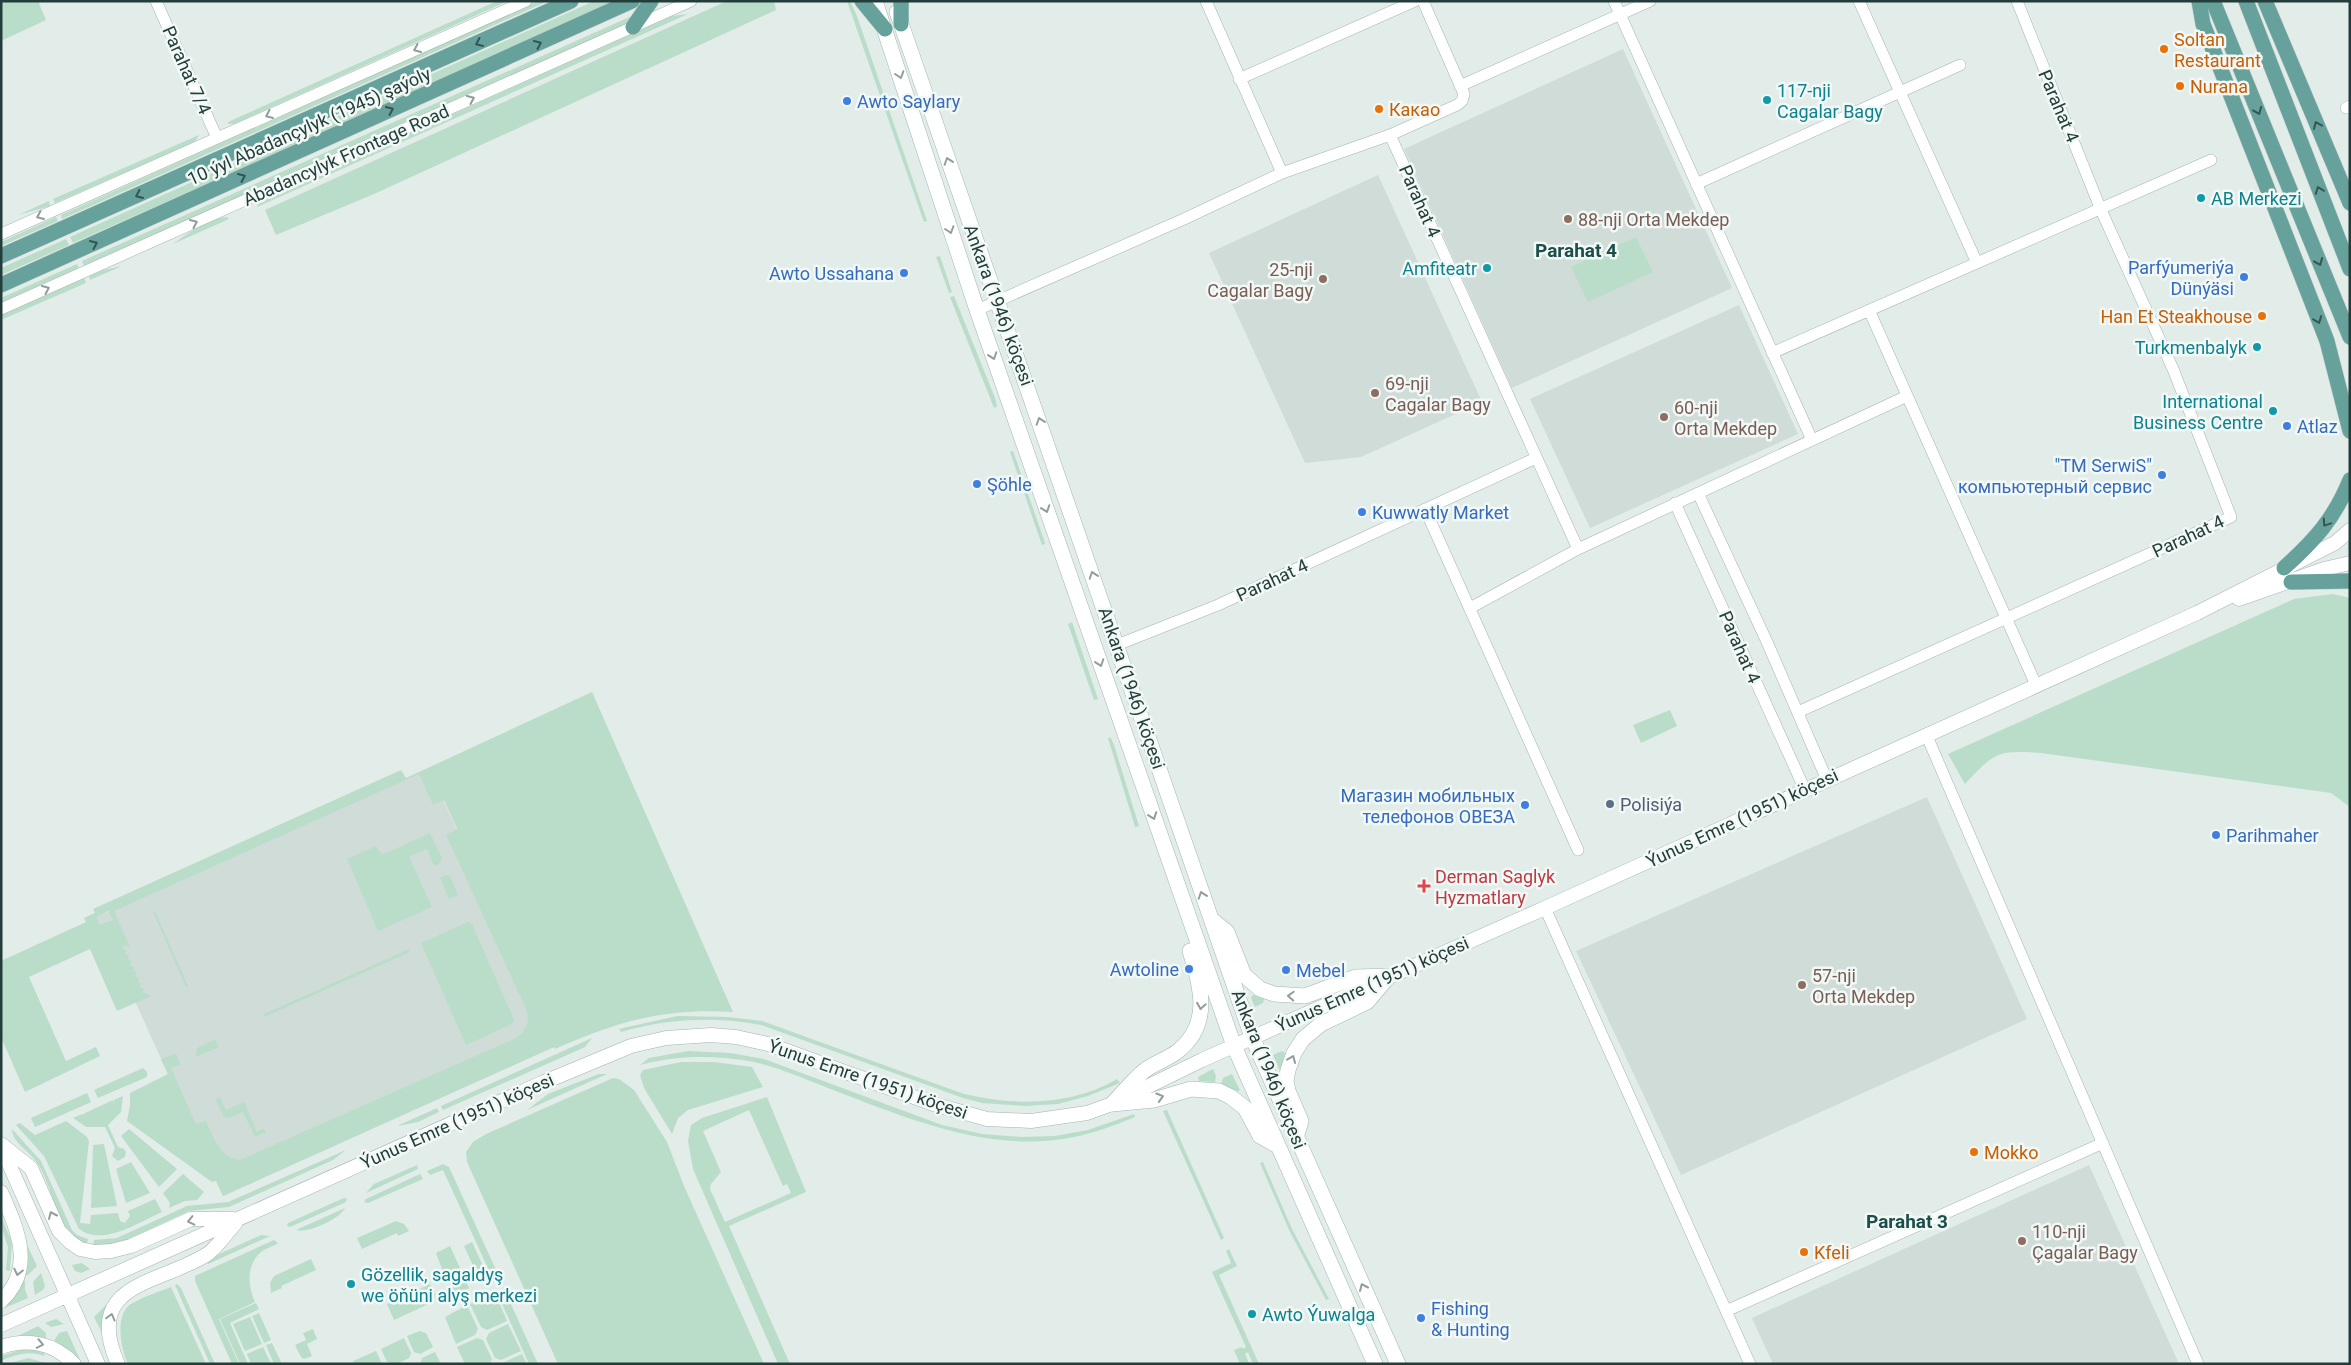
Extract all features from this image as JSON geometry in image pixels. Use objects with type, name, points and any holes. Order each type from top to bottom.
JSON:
[{"type":"main road","name":"10 ýyl Abadançylyk (1945) şaýoly","points":[[1,256],[571,1]]},
{"type":"main road","name":"10 ýyl Abadançylyk (1945) şaýoly","points":[[1,285],[632,1]]},
{"type":"main road","points":[[633,27],[651,1]]},
{"type":"main road","points":[[862,1],[884,29]]},
{"type":"main road","name":"Ankara (1946) köçesi","points":[[875,1],[977,310],[1234,1046],[1376,1364]]},
{"type":"main road","name":"Ankara (1946) köçesi","points":[[894,1],[964,207],[999,300],[1252,1037],[1398,1364]]},
{"type":"main road","points":[[901,1],[901,24]]},
{"type":"main road","points":[[2199,1],[2203,24],[2326,341],[2350,431]]},
{"type":"main road","points":[[2213,1],[2350,338]]},
{"type":"main road","points":[[2246,1],[2350,268]]},
{"type":"main road","points":[[2265,1],[2350,203]]},
{"type":"main road","points":[[2284,568],[2314,540],[2333,513],[2350,480]]},
{"type":"main road","points":[[2291,582],[2350,581]]},
{"type":"main road","points":[[1210,918],[1226,932],[1244,975],[1260,988],[1274,994],[1305,996],[1356,977],[1389,976]]},
{"type":"main road","points":[[1112,1104],[1144,1071],[1178,1051],[1194,1029],[1200,1014],[1202,993],[1189,946],[1192,925]]},
{"type":"main road","points":[[1296,1138],[1301,1121],[1288,1091],[1286,1081],[1294,1053],[1303,1039],[1322,1024],[1366,1002],[1389,976]]},
{"type":"main road","points":[[1112,1104],[1154,1100],[1191,1089],[1218,1092],[1231,1097],[1244,1108],[1260,1136],[1278,1146]]},
{"type":"street","name":"Parahat 7/4","points":[[156,1],[217,138]]},
{"type":"street","points":[[1,234],[526,1]]},
{"type":"street","name":"Abadancylyk Frontage Road","points":[[1,308],[691,1]]},
{"type":"street","points":[[1206,1],[1282,173]]},
{"type":"street","points":[[1239,79],[1415,1]]},
{"type":"street","points":[[977,310],[1282,173],[1390,135],[1457,105],[1464,98],[1423,1]]},
{"type":"street","points":[[1614,1],[1812,440]]},
{"type":"street","points":[[1460,86],[1650,1]]},
{"type":"street","points":[[1859,1],[1976,263]]},
{"type":"street","name":"Parahat 4","points":[[2007,619],[2231,517],[2173,369],[2101,210],[2017,1]]},
{"type":"street","points":[[1696,184],[1960,65]]},
{"type":"street","name":"Parahat 4","points":[[1390,135],[1578,549]]},
{"type":"street","points":[[1772,353],[2101,210],[2211,160]]},
{"type":"street","points":[[1869,310],[2036,685]]},
{"type":"street","points":[[1470,608],[1578,549],[1907,396]]},
{"type":"street","name":"Parahat 4","points":[[1117,645],[1218,605],[1536,458]]},
{"type":"street","name":"Parahat 4","points":[[1698,493],[1827,780]]},
{"type":"street","name":"Parahat 4","points":[[1675,503],[1805,790]]},
{"type":"street","points":[[1425,509],[1578,850]]},
{"type":"street","name":"Ýunus Emre (1951) köçesi","points":[[1,1326],[618,1050],[647,1041],[671,1037],[712,1035],[768,1044],[933,1104],[987,1119],[1018,1122],[1050,1120],[1087,1113],[1112,1104],[1252,1037],[1545,908],[2197,613],[2335,542],[2350,530]]},
{"type":"street","name":"Ýunus Emre (1951) köçesi","points":[[2197,613],[2324,569],[2350,563]]},
{"type":"street","points":[[1798,712],[2007,619]]},
{"type":"street","points":[[1926,734],[2198,1364]]},
{"type":"street","points":[[1545,908],[1750,1364]]},
{"type":"street","points":[[1726,1311],[2103,1144]]},
{"type":"street","points":[[1,1145],[31,1168],[59,1231],[70,1242],[85,1250],[102,1252],[126,1248],[191,1219],[239,1219]]},
{"type":"street","points":[[1,1145],[98,1364]]},
{"type":"street","points":[[1,1192],[18,1230],[20,1248],[16,1282],[1,1301]]},
{"type":"street","points":[[118,1364],[110,1346],[108,1328],[110,1315],[118,1301],[140,1285],[207,1254],[239,1219]]},
{"type":"street","points":[[1,1347],[25,1342],[45,1345],[59,1351],[74,1364]]},
{"type":"shaded area","name":"88-nji Orta Mekdep","points":[[1623,49],[1732,288],[1512,388],[1404,149]]},
{"type":"shaded area","points":[[1378,175],[1482,402],[1361,457],[1305,463],[1209,253]]},
{"type":"shaded area","name":"60-nji Orta Mekdep","points":[[1739,305],[1798,434],[1590,528],[1530,399]]},
{"type":"shaded area","points":[[429,768],[554,1047],[223,1196],[97,917]]},
{"type":"shaded area","name":"57-nji Orta Mekdep","points":[[1927,797],[2027,1019],[1681,1175],[1576,951]]},
{"type":"shaded area","name":"110-nji Çagalar Bagy","points":[[2089,1165],[2179,1364],[1773,1364],[1752,1318]]},
{"type":"green space","points":[[1,1],[38,1],[46,20],[1,41]]},
{"type":"green space","points":[[497,1],[508,1],[234,124],[228,124],[228,122]]},
{"type":"green space","points":[[538,1],[548,1],[62,219],[61,215]]},
{"type":"green space","points":[[594,1],[613,1],[560,28],[73,243],[70,237]]},
{"type":"green space","points":[[727,1],[774,1],[776,10],[374,194],[276,235],[265,210]]},
{"type":"green space","points":[[847,1],[850,1],[857,16],[927,221],[924,222]]},
{"type":"green space","points":[[688,14],[257,207],[258,203],[265,198],[672,16]]},
{"type":"green space","points":[[634,15],[628,23],[84,266],[82,261]]},
{"type":"green space","points":[[199,135],[195,142],[55,203],[53,199]]},
{"type":"green space","points":[[49,201],[50,206],[18,215]]},
{"type":"green space","points":[[56,217],[58,221],[1,246],[1,242]]},
{"type":"green space","points":[[227,217],[229,219],[173,244],[206,223]]},
{"type":"green space","points":[[1636,237],[1653,272],[1588,302],[1571,267]]},
{"type":"green space","points":[[66,239],[69,245],[1,275],[1,268]]},
{"type":"green space","points":[[940,256],[952,292],[949,293],[936,257]]},
{"type":"green space","points":[[77,264],[79,268],[1,303],[1,298]]},
{"type":"green space","points":[[122,266],[90,280],[89,276],[103,270]]},
{"type":"green space","points":[[84,278],[86,283],[1,320],[1,315]]},
{"type":"green space","points":[[954,296],[995,398],[997,406],[994,408],[950,297]]},
{"type":"green space","points":[[1013,451],[1044,540],[1045,544],[1042,545],[1010,452]]},
{"type":"green space","points":[[2333,594],[2350,598],[2350,807],[2331,793],[2041,753],[2015,752],[1998,755],[1983,765],[1965,784],[1948,754],[2294,599]]},
{"type":"green space","points":[[1072,622],[1098,699],[1094,700],[1068,624]]},
{"type":"green space","points":[[592,692],[733,1012],[685,1012],[642,1018],[600,1031],[555,1049],[554,1047],[223,1196],[216,1181],[212,1182],[127,1121],[130,1093],[168,1074],[161,1059],[176,1053],[180,1064],[171,1068],[196,1124],[206,1121],[222,1151],[240,1160],[514,1039],[526,1027],[528,1020],[527,1011],[447,837],[447,834],[457,829],[444,800],[433,805],[419,774],[114,911],[130,947],[125,945],[123,949],[127,950],[125,954],[129,956],[128,960],[132,961],[130,965],[134,967],[133,971],[137,972],[135,976],[139,978],[140,987],[144,989],[142,992],[151,996],[117,1011],[90,949],[29,977],[66,1061],[96,1047],[100,1056],[25,1092],[1,1037],[1,961],[86,922],[84,918],[95,913],[93,909],[401,770],[406,778]],"holes":[[[109,911],[113,920],[100,925],[97,917]]]},
{"type":"green space","points":[[1670,710],[1677,726],[1641,743],[1633,725]]},
{"type":"green space","points":[[1108,738],[1111,738],[1114,745],[1139,826],[1135,827]]},
{"type":"green space","points":[[430,833],[442,858],[440,863],[434,866],[427,849],[409,857],[432,907],[378,931],[347,859],[376,846],[382,855]]},
{"type":"green space","points":[[446,875],[450,876],[458,895],[449,899],[440,878]]},
{"type":"green space","points":[[155,911],[188,986],[186,987],[153,912]]},
{"type":"green space","points":[[468,922],[472,924],[514,1020],[510,1025],[466,1045],[421,943]]},
{"type":"green space","points":[[409,949],[410,952],[264,1017],[264,1014]]},
{"type":"green space","points":[[1253,995],[1264,999],[1263,1003],[1255,1007],[1251,998]]},
{"type":"green space","points":[[677,1016],[728,1017],[762,1021],[964,1094],[983,1098],[1023,1102],[1062,1099],[1099,1088],[1117,1079],[1120,1083],[1088,1096],[1058,1104],[1025,1106],[982,1103],[963,1098],[761,1025],[726,1020],[690,1020],[655,1024],[621,1032],[619,1029]]},
{"type":"green space","points":[[592,1038],[585,1047],[443,1110],[441,1106]]},
{"type":"green space","points":[[215,1039],[219,1047],[196,1057],[197,1048]]},
{"type":"green space","points":[[688,1051],[730,1053],[764,1059],[942,1125],[982,1134],[1021,1137],[1055,1136],[1088,1130],[1134,1114],[1135,1117],[1074,1137],[1042,1141],[1011,1141],[950,1131],[891,1112],[784,1071],[754,1062],[697,1057],[668,1059],[640,1065],[649,1058]]},
{"type":"green space","points":[[1282,1051],[1285,1053],[1280,1071],[1273,1055]]},
{"type":"green space","points":[[681,1062],[714,1062],[752,1067],[763,1087],[688,1110],[678,1118],[672,1134],[644,1088],[640,1075],[643,1070]]},
{"type":"green space","points":[[143,1068],[147,1072],[147,1077],[98,1098],[94,1090]]},
{"type":"green space","points":[[1213,1069],[1216,1076],[1215,1082],[1199,1081],[1198,1077]]},
{"type":"green space","points":[[599,1074],[607,1074],[527,1110],[548,1094]]},
{"type":"green space","points":[[1232,1074],[1240,1090],[1236,1092],[1221,1085],[1223,1078]]},
{"type":"green space","points":[[613,1078],[619,1079],[634,1090],[667,1142],[684,1186],[764,1364],[558,1364],[467,1162],[466,1152],[473,1142],[486,1134]]},
{"type":"green space","points":[[87,1093],[91,1102],[35,1127],[31,1118]]},
{"type":"green space","points":[[123,1096],[121,1112],[108,1125],[118,1147],[126,1152],[125,1157],[118,1161],[112,1156],[115,1148],[105,1127],[86,1127],[73,1118],[82,1114],[84,1116],[83,1114],[113,1100],[113,1105],[114,1100]]},
{"type":"green space","points":[[220,1097],[226,1110],[244,1102],[257,1132],[264,1128],[266,1132],[255,1137],[243,1112],[228,1118],[224,1117],[215,1099]]},
{"type":"green space","points":[[767,1097],[806,1192],[729,1226],[790,1364],[778,1364],[693,1169],[688,1141],[691,1125],[702,1118]],"holes":[[[749,1110],[783,1186],[787,1184],[791,1193],[725,1222],[710,1189],[711,1184],[721,1172],[703,1131]]]},
{"type":"green space","points":[[437,1108],[439,1112],[418,1122],[397,1126]]},
{"type":"green space","points":[[1167,1110],[1224,1238],[1221,1240],[1163,1111]]},
{"type":"green space","points":[[66,1121],[87,1137],[89,1141],[80,1223],[90,1224],[91,1215],[118,1213],[120,1221],[125,1223],[130,1216],[128,1211],[155,1199],[162,1212],[132,1227],[110,1234],[89,1234],[79,1229],[44,1156],[16,1125],[20,1123],[35,1135]]},
{"type":"green space","points":[[12,1129],[41,1161],[72,1230],[77,1235],[88,1239],[87,1244],[67,1230],[42,1170],[17,1142]]},
{"type":"green space","points":[[129,1129],[177,1169],[159,1187],[121,1136]]},
{"type":"green space","points":[[104,1144],[117,1206],[91,1208],[93,1145]]},
{"type":"green space","points":[[346,1150],[333,1160],[229,1207],[189,1211],[124,1241],[93,1245],[94,1240],[117,1238],[187,1206],[228,1202]]},
{"type":"green space","points":[[131,1162],[150,1193],[126,1203],[116,1169]]},
{"type":"green space","points":[[1263,1162],[1292,1229],[1329,1299],[1326,1300],[1289,1230],[1260,1163]]},
{"type":"green space","points":[[443,1164],[449,1167],[496,1270],[492,1277],[443,1170],[430,1175],[427,1171]]},
{"type":"green space","points":[[417,1165],[418,1169],[366,1193],[374,1184]]},
{"type":"green space","points":[[183,1174],[204,1192],[197,1200],[185,1201],[169,1208],[170,1203],[163,1193]]},
{"type":"green space","points":[[420,1174],[423,1179],[368,1203],[364,1202],[366,1199]]},
{"type":"green space","points":[[344,1198],[347,1199],[346,1202],[290,1227],[287,1226],[288,1223]]},
{"type":"green space","points":[[345,1208],[337,1217],[323,1225],[308,1230],[296,1230]]},
{"type":"green space","points":[[1,1216],[12,1242],[10,1271],[6,1270],[8,1247],[1,1225]]},
{"type":"green space","points":[[396,1221],[404,1224],[409,1231],[398,1236],[397,1233],[362,1249],[357,1238]]},
{"type":"green space","points":[[261,1235],[270,1236],[208,1264],[206,1260]]},
{"type":"green space","points":[[274,1240],[278,1243],[262,1251],[255,1258],[250,1270],[251,1290],[255,1302],[219,1319],[239,1364],[232,1364],[195,1281],[195,1276]]},
{"type":"green space","points":[[472,1242],[489,1279],[481,1283],[464,1246]]},
{"type":"green space","points":[[27,1245],[37,1266],[28,1275],[24,1274]]},
{"type":"green space","points":[[450,1246],[469,1288],[462,1292],[457,1292],[451,1286],[436,1253]]},
{"type":"green space","points":[[1229,1249],[1237,1266],[1219,1275],[1259,1364],[1253,1364],[1248,1352],[1245,1354],[1249,1363],[1240,1364],[1234,1350],[1246,1347],[1212,1272],[1231,1263],[1226,1251]]},
{"type":"green space","points":[[311,1259],[316,1270],[281,1286],[282,1288],[271,1293],[270,1283],[274,1276]]},
{"type":"green space","points":[[82,1263],[90,1269],[81,1273],[75,1271],[72,1265]]},
{"type":"green space","points":[[41,1273],[45,1286],[43,1290],[35,1295],[33,1282]]},
{"type":"green space","points":[[21,1280],[25,1281],[28,1298],[5,1308],[14,1296]]},
{"type":"green space","points":[[177,1284],[181,1288],[215,1364],[210,1364],[175,1285]]},
{"type":"green space","points":[[430,1284],[435,1294],[433,1302],[394,1320],[387,1304]]},
{"type":"green space","points":[[171,1287],[206,1364],[128,1364],[121,1341],[122,1316],[131,1304]]},
{"type":"green space","points":[[502,1290],[506,1293],[538,1364],[529,1364],[499,1297],[502,1296],[499,1291]]},
{"type":"green space","points":[[489,1295],[492,1302],[498,1300],[507,1321],[487,1330],[481,1327],[470,1304]]},
{"type":"green space","points":[[256,1303],[259,1309],[230,1323],[248,1364],[240,1364],[220,1319]]},
{"type":"green space","points":[[106,1305],[108,1306],[102,1333],[94,1317]]},
{"type":"green space","points":[[467,1305],[478,1329],[475,1335],[456,1344],[445,1317]]},
{"type":"green space","points":[[259,1313],[271,1340],[264,1343],[252,1316]]},
{"type":"green space","points":[[250,1317],[262,1344],[245,1351],[233,1324]]},
{"type":"green space","points":[[56,1319],[64,1324],[51,1327],[45,1323]]},
{"type":"green space","points":[[508,1324],[521,1351],[501,1360],[495,1358],[486,1339],[489,1333]]},
{"type":"green space","points":[[38,1326],[46,1333],[46,1338],[18,1336]]},
{"type":"green space","points":[[313,1329],[317,1339],[307,1344],[312,1356],[304,1359],[295,1345],[306,1340],[303,1333]]},
{"type":"green space","points":[[67,1331],[82,1364],[67,1349],[54,1341],[59,1333]]},
{"type":"green space","points":[[420,1331],[426,1333],[433,1347],[420,1354],[414,1352],[407,1336]]},
{"type":"green space","points":[[404,1338],[411,1353],[409,1358],[397,1364],[387,1362],[381,1349]]},
{"type":"green space","points":[[477,1338],[483,1340],[492,1359],[490,1364],[465,1364],[457,1347]]},
{"type":"green space","points":[[272,1343],[282,1364],[274,1364],[266,1345]]},
{"type":"green space","points":[[263,1347],[271,1364],[251,1364],[247,1354]]},
{"type":"green space","points":[[23,1349],[45,1351],[44,1356],[27,1353],[1,1361],[1,1356]]},
{"type":"green space","points":[[376,1351],[382,1364],[354,1364],[353,1361]]},
{"type":"green space","points":[[435,1352],[441,1364],[420,1364],[422,1358]]},
{"type":"green space","points":[[522,1354],[527,1364],[502,1364],[502,1363]]},
{"type":"green space","points":[[28,1358],[49,1364],[7,1364]]},
{"type":"place","name":"Soltan Restaurant","points":[[2164,49]]},
{"type":"place","name":"Nurana","points":[[2180,86]]},
{"type":"place","name":"117-nji Cagalar Bagy","points":[[1767,100]]},
{"type":"place","name":"Awto Saylary","points":[[847,101]]},
{"type":"place","name":"Какао","points":[[1379,109]]},
{"type":"place","name":"AB Merkezi","points":[[2201,198]]},
{"type":"place","name":"88-nji Orta Mekdep","points":[[1568,219]]},
{"type":"place","name":"Amfiteatr","points":[[1487,268]]},
{"type":"place","name":"Awto Ussahana","points":[[904,273]]},
{"type":"place","name":"Parfýumeriýa Dünýäsi","points":[[2244,277]]},
{"type":"place","name":"25-nji Cagalar Bagy","points":[[1323,279]]},
{"type":"place","name":"Han Et Steakhouse","points":[[2262,316]]},
{"type":"place","name":"Turkmenbalyk","points":[[2257,347]]},
{"type":"place","name":"69-nji Cagalar Bagy","points":[[1375,393]]},
{"type":"place","name":"International Business Centre","points":[[2273,411]]},
{"type":"place","name":"60-nji Orta Mekdep","points":[[1664,417]]},
{"type":"place","name":"Atlaz","points":[[2287,426]]},
{"type":"place","name":"\"TM SerwiS\" компьютерный сервис","points":[[2162,475]]},
{"type":"place","name":"Şöhle","points":[[977,484]]},
{"type":"place","name":"Kuwwatly Market","points":[[1362,512]]},
{"type":"place","name":"Polisiýa","points":[[1610,804]]},
{"type":"place","name":"Магазин мобильных телефонов ОВЕЗА","points":[[1525,805]]},
{"type":"place","name":"Parihmaher","points":[[2216,835]]},
{"type":"place","name":"Derman Saglyk Hyzmatlary","points":[[1424,886]]},
{"type":"place","name":"Awtoline","points":[[1189,969]]},
{"type":"place","name":"Mebel","points":[[1286,970]]},
{"type":"place","name":"57-nji Orta Mekdep","points":[[1802,985]]},
{"type":"place","name":"Mokko","points":[[1974,1152]]},
{"type":"place","name":"110-nji Çagalar Bagy","points":[[2022,1241]]},
{"type":"place","name":"Kfeli","points":[[1804,1252]]},
{"type":"place","name":"Gözellik, sagaldyş we öňüni alyş merkezi","points":[[351,1284]]},
{"type":"place","name":"Awto Ýuwalga","points":[[1252,1314]]},
{"type":"place","name":"Fishing & Hunting","points":[[1421,1318]]},
{"type":"district","name":"Parahat 4","points":[[1576,250]]},
{"type":"district","name":"Parahat 3","points":[[1907,1221]]}]
